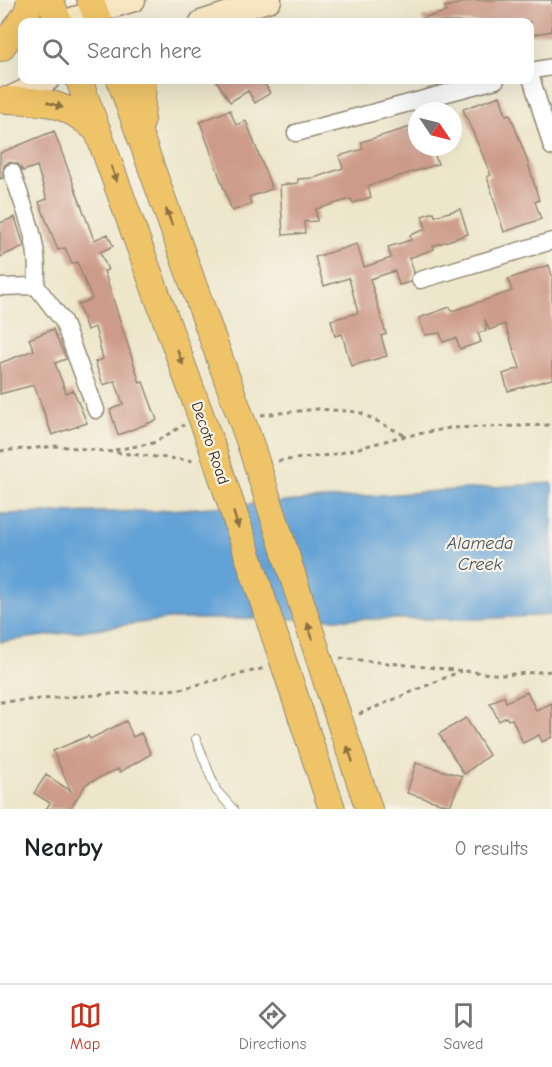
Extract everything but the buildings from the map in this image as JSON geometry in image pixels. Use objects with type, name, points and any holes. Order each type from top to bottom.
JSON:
[{"type":"main road","points":[[24,18],[30,0]]},
{"type":"main road","points":[[50,0],[59,18]]},
{"type":"main road","points":[[73,18],[134,0]]},
{"type":"main road","points":[[214,18],[270,0]]},
{"type":"main road","points":[[0,48],[18,25]]},
{"type":"main road","points":[[0,48],[18,41]]},
{"type":"main road","points":[[3,101],[39,84]]},
{"type":"main road","name":"Decoto Road","points":[[80,84],[211,444],[332,809]]},
{"type":"main road","points":[[121,84],[250,443],[369,809]]},
{"type":"main road","points":[[141,138],[143,84]]},
{"type":"main road","points":[[3,101],[44,101],[77,112],[98,131]]},
{"type":"street","points":[[534,71],[552,67]]},
{"type":"street","points":[[296,133],[481,84]]},
{"type":"street","points":[[534,84],[552,147]]},
{"type":"street","points":[[12,172],[35,238],[39,264],[36,286],[63,321],[96,410]]},
{"type":"street","points":[[420,280],[552,241]]},
{"type":"street","points":[[0,288],[36,286]]},
{"type":"lane","points":[[196,740],[216,790],[233,809]]},
{"type":"path","points":[[241,418],[318,409],[359,412],[406,436],[450,428],[552,425]]},
{"type":"path","points":[[0,451],[58,446],[111,451],[153,443],[200,415]]},
{"type":"path","points":[[340,723],[463,670]]},
{"type":"water","name":"Alameda Creek","points":[[552,483],[552,615],[475,619],[169,619],[0,642],[0,514],[154,511]]}]
